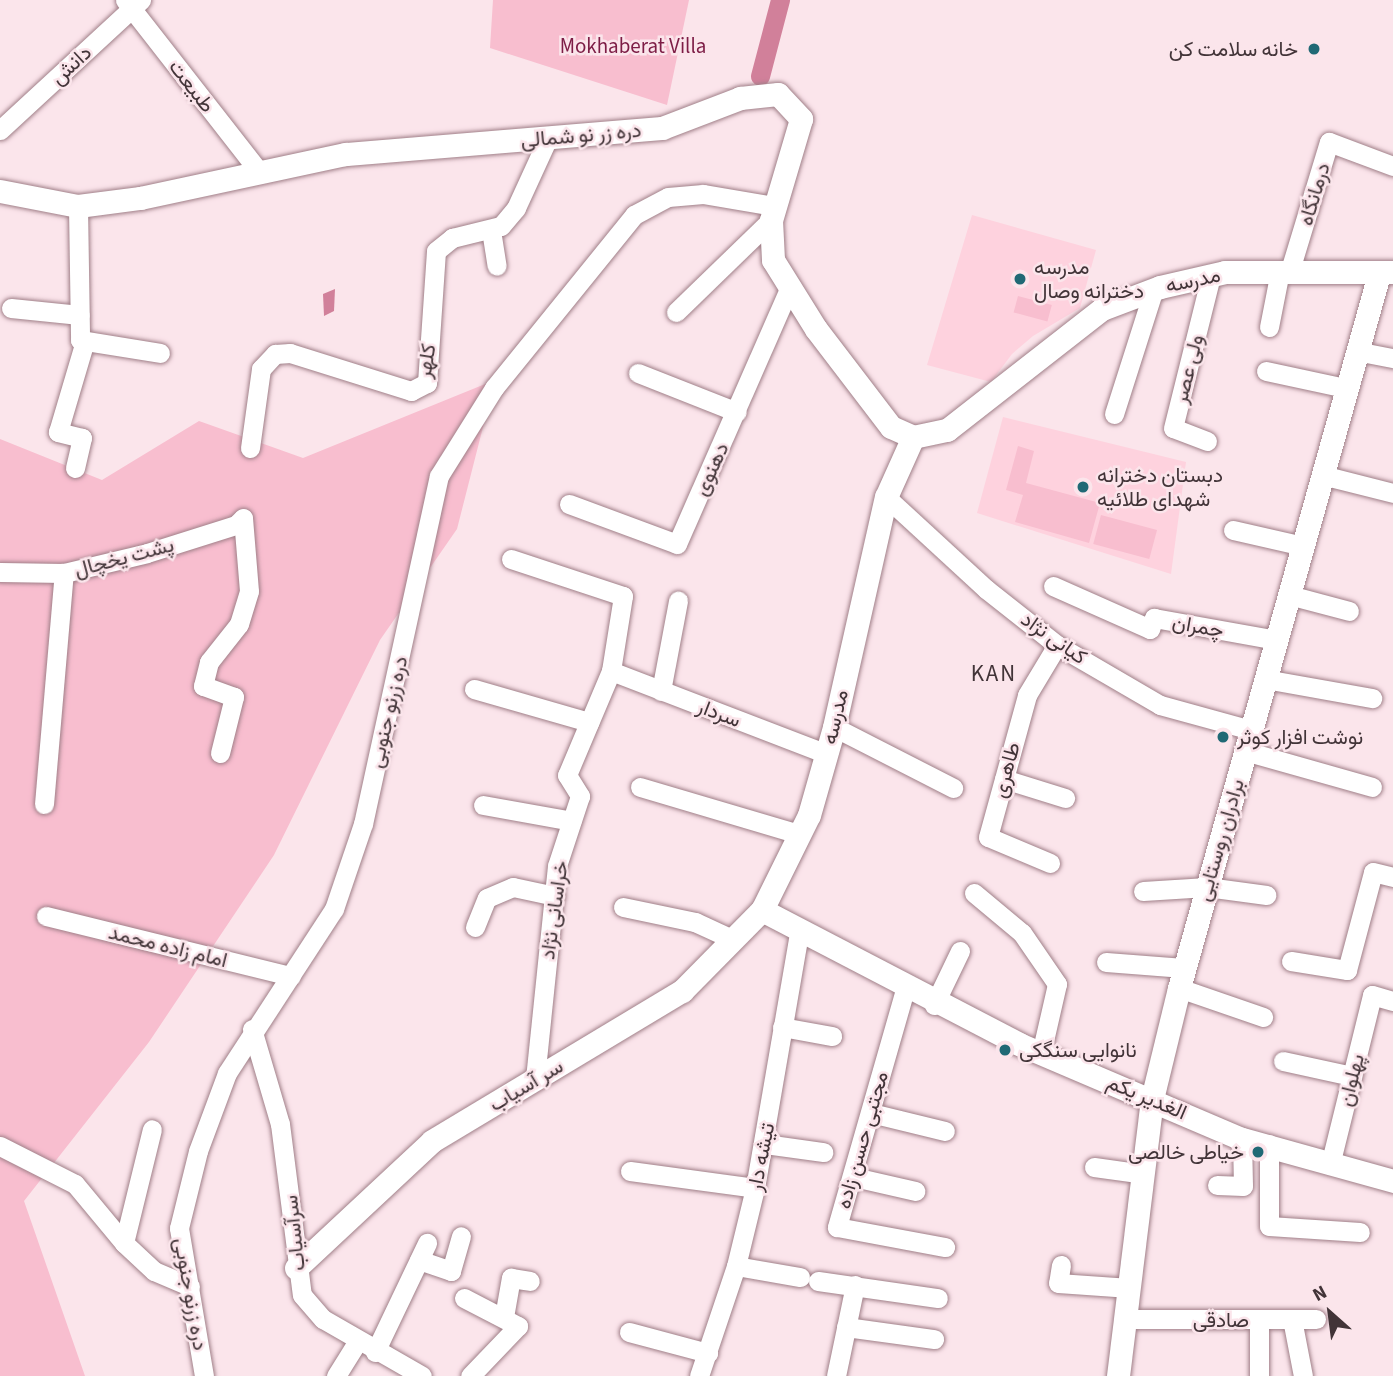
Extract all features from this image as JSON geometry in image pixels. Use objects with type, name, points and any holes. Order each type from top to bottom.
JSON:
[{"type":"street","name":"دانش","points":[[0,130],[133,3]]},
{"type":"street","name":"طبیعت","points":[[133,3],[260,173]]},
{"type":"street","name":"دره زر نو شمالی","points":[[0,191],[78,206],[140,198],[346,154],[662,128],[740,98],[778,94],[801,119],[773,213],[773,260],[816,329],[891,427],[913,438]]},
{"type":"street","name":"کلهر","points":[[250,448],[261,369],[275,354],[290,353],[411,391],[427,383],[436,251],[452,238],[491,229],[516,208],[548,138]]},
{"type":"street","name":"درمانگاه","points":[[1285,270],[1329,142],[1393,166]]},
{"type":"street","name":"دره زرنو جنوبی","points":[[204,1376],[179,1228],[198,1151],[227,1073],[252,1029],[291,976],[334,909],[363,824],[439,476],[494,388],[634,215],[668,197],[703,194],[773,213]]},
{"type":"street","points":[[78,206],[80,340],[160,353]]},
{"type":"street","points":[[676,312],[773,213]]},
{"type":"street","points":[[491,229],[497,266]]},
{"type":"street","points":[[1269,327],[1285,270]]},
{"type":"street","name":"مدرسه","points":[[762,910],[799,834],[827,754],[886,497],[913,438],[947,430],[1102,309],[1154,289],[1211,276],[1285,270],[1386,273]]},
{"type":"street","name":"برادران روستایی","points":[[1118,1376],[1152,1099],[1181,978],[1345,388],[1386,273]]},
{"type":"street","name":"ولی عصر","points":[[1207,440],[1174,428],[1211,276]]},
{"type":"street","name":"دهنوی","points":[[569,504],[677,544],[790,287]]},
{"type":"street","points":[[1114,414],[1154,289]]},
{"type":"street","points":[[11,308],[80,315]]},
{"type":"street","points":[[75,468],[82,438],[58,432],[85,341]]},
{"type":"street","points":[[1356,351],[1393,358]]},
{"type":"street","points":[[1266,371],[1345,388]]},
{"type":"street","points":[[638,373],[737,412]]},
{"type":"street","points":[[1322,475],[1393,493]]},
{"type":"street","name":"کیانی نژاد","points":[[886,497],[986,589],[1057,645],[1160,705],[1373,787]]},
{"type":"street","name":"پشت یخچال","points":[[0,572],[64,573],[147,553],[236,525],[243,518],[249,591],[239,624],[209,662],[203,686],[234,697],[220,753]]},
{"type":"street","points":[[1233,530],[1303,546]]},
{"type":"street","points":[[511,559],[623,596],[611,671]]},
{"type":"street","points":[[44,804],[64,573]]},
{"type":"street","name":"چمران","points":[[1053,586],[1150,629],[1154,618],[1276,640]]},
{"type":"street","points":[[1289,595],[1349,611]]},
{"type":"street","points":[[661,691],[678,601]]},
{"type":"street","name":"طاهری","points":[[1050,863],[988,837],[1027,695],[1057,645]]},
{"type":"street","name":"سردار","points":[[611,671],[827,754]]},
{"type":"street","name":"خراسانی نژاد","points":[[535,1080],[557,866],[580,796],[567,775],[611,671]]},
{"type":"street","points":[[1265,678],[1372,698]]},
{"type":"street","points":[[474,689],[589,722]]},
{"type":"street","points":[[834,727],[953,788]]},
{"type":"street","points":[[1004,779],[1065,799]]},
{"type":"street","points":[[640,787],[799,834]]},
{"type":"street","points":[[483,804],[572,821]]},
{"type":"street","points":[[1291,961],[1347,970],[1373,872],[1393,877]]},
{"type":"street","points":[[475,927],[487,898],[513,887],[555,896]]},
{"type":"street","points":[[1143,891],[1207,887],[1266,895]]},
{"type":"street","points":[[974,893],[1021,933],[1057,984],[1041,1054]]},
{"type":"street","points":[[622,906],[695,922],[732,939]]},
{"type":"street","name":"الغدیر یکم","points":[[762,910],[799,933],[1041,1054],[1242,1139],[1269,1144],[1330,1165],[1393,1181]]},
{"type":"street","name":"سر آسیاب","points":[[296,1268],[432,1141],[682,991],[762,910]]},
{"type":"street","name":"امام زاده محمد","points":[[46,916],[291,976]]},
{"type":"street","name":"تیشه دار","points":[[699,1376],[736,1266],[765,1144],[799,933]]},
{"type":"street","points":[[935,1003],[960,951]]},
{"type":"street","points":[[1106,962],[1181,978],[1263,1017]]},
{"type":"street","name":"مجتبی حسن زاده","points":[[906,986],[853,1177],[836,1227],[945,1247]]},
{"type":"street","name":"پهلوان","points":[[1330,1165],[1372,996],[1393,1001]]},
{"type":"street","points":[[782,1027],[832,1036]]},
{"type":"street","name":"سرآسیاب","points":[[252,1029],[280,1124],[296,1268],[302,1295],[323,1319],[357,1342],[422,1376]]},
{"type":"street","points":[[1283,1061],[1352,1076]]},
{"type":"street","points":[[871,1113],[945,1131]]},
{"type":"street","points":[[124,1243],[152,1129]]},
{"type":"street","points":[[1217,1185],[1243,1186],[1242,1139]]},
{"type":"street","points":[[765,1144],[823,1152]]},
{"type":"street","points":[[1269,1144],[1269,1226],[1360,1232]]},
{"type":"street","points":[[0,1146],[75,1184],[124,1243],[154,1271],[190,1286]]},
{"type":"street","points":[[1094,1167],[1144,1174]]},
{"type":"street","points":[[630,1171],[755,1188]]},
{"type":"street","points":[[853,1177],[915,1191]]},
{"type":"street","points":[[375,1352],[423,1251],[451,1271],[461,1236]]},
{"type":"street","points":[[1061,1265],[1058,1283],[1130,1288]]},
{"type":"street","points":[[736,1266],[938,1298]]},
{"type":"street","points":[[504,1317],[511,1278],[530,1281]]},
{"type":"street","points":[[836,1376],[855,1285]]},
{"type":"street","points":[[464,1298],[518,1326],[470,1376]]},
{"type":"street","name":"صادقی","points":[[1126,1319],[1317,1319]]},
{"type":"street","points":[[1292,1319],[1303,1376]]},
{"type":"street","points":[[1259,1320],[1259,1376]]},
{"type":"street","points":[[846,1327],[934,1339]]},
{"type":"street","points":[[629,1332],[708,1353]]},
{"type":"street","points":[[336,1376],[357,1342]]},
{"type":"shaded area","name":"مدرسه دخترانه وصال","points":[[972,215],[1096,250],[1080,308],[1033,336],[1012,354],[991,382],[927,365]]},
{"type":"shaded area","points":[[335,289],[334,311],[324,316],[323,294]]},
{"type":"shaded area","name":"دبستان دخترانه شهدای طلائیه","points":[[1003,417],[1186,462],[1171,574],[977,513]]},
{"type":"green space","name":"Mokhaberat Villa","points":[[493,0],[689,0],[667,105],[490,48]]},
{"type":"green space","points":[[1018,296],[1052,305],[1047,321],[1014,312]]},
{"type":"green space","points":[[495,380],[457,529],[380,640],[274,855],[149,1042],[24,1201],[85,1376],[0,1376],[0,439],[102,480],[199,421],[303,458]]},
{"type":"green space","points":[[1018,446],[1034,451],[1026,483],[1100,503],[1089,543],[1015,522],[1023,495],[1006,490]]},
{"type":"green space","points":[[1101,515],[1157,530],[1149,559],[1093,544]]},
{"type":"waterway","points":[[760,76],[780,0]]},
{"type":"place","name":"خانه سلامت کن","points":[[1314,49]]},
{"type":"place","name":"مدرسه دخترانه وصال","points":[[1020,279]]},
{"type":"place","name":"دبستان دخترانه شهدای طلائیه","points":[[1083,487]]},
{"type":"place","name":"نوشت افزار کوثر","points":[[1223,737]]},
{"type":"place","name":"نانوایی سنگکی","points":[[1005,1050]]},
{"type":"place","name":"خیاطی خالصی","points":[[1258,1152]]},
{"type":"district","name":"KAN","points":[[994,674]]}]
